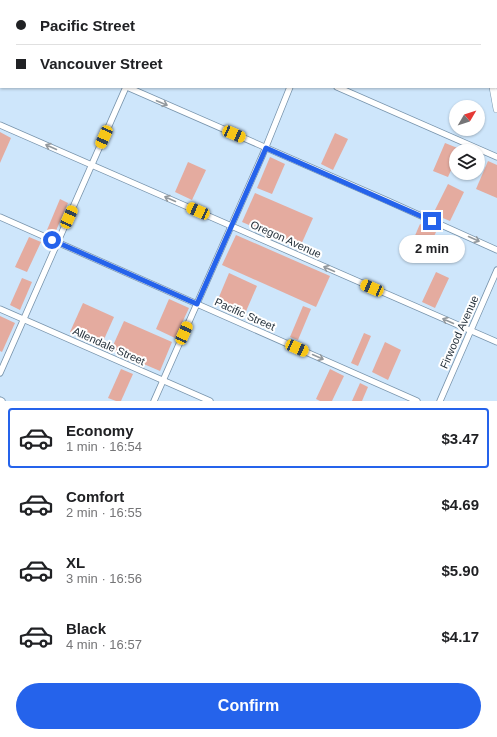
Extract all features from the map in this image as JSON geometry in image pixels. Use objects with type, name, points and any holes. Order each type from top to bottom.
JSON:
[{"type":"street","points":[[0,373],[126,88]]},
{"type":"street","points":[[128,88],[497,250]]},
{"type":"street","points":[[154,401],[266,148],[290,88]]},
{"type":"street","points":[[339,88],[497,157]]},
{"type":"street","points":[[493,88],[497,109]]},
{"type":"street","name":"Oregon Avenue","points":[[0,125],[497,342]]},
{"type":"street","name":"Pacific Street","points":[[0,217],[417,401]]},
{"type":"street","name":"Firwood Avenue","points":[[440,401],[497,270]]},
{"type":"street","name":"Allendale Street","points":[[0,309],[210,401]]},
{"type":"shaded area","points":[[0,132],[11,138],[0,163]]},
{"type":"shaded area","points":[[335,133],[348,139],[333,170],[321,164]]},
{"type":"shaded area","points":[[445,143],[449,145],[448,177],[433,171]]},
{"type":"shaded area","points":[[270,157],[285,164],[272,194],[257,188]]},
{"type":"shaded area","points":[[488,161],[497,165],[497,198],[476,189],[480,180],[485,180],[485,168]]},
{"type":"shaded area","points":[[188,162],[206,170],[192,200],[175,192]]},
{"type":"shaded area","points":[[448,184],[464,192],[450,221],[433,214]]},
{"type":"shaded area","points":[[255,193],[313,218],[300,247],[242,222]]},
{"type":"shaded area","points":[[60,199],[68,203],[55,233],[47,230]]},
{"type":"shaded area","points":[[420,224],[436,232],[423,261],[407,254]]},
{"type":"shaded area","points":[[236,235],[330,276],[316,307],[222,265]]},
{"type":"shaded area","points":[[29,237],[41,242],[27,272],[15,267]]},
{"type":"shaded area","points":[[436,272],[449,278],[435,308],[422,302]]},
{"type":"shaded area","points":[[229,273],[257,286],[244,316],[216,304]]},
{"type":"shaded area","points":[[22,278],[32,282],[20,310],[10,305]]},
{"type":"shaded area","points":[[169,299],[189,308],[175,338],[156,329]]},
{"type":"shaded area","points":[[83,303],[114,317],[101,346],[70,332]]},
{"type":"shaded area","points":[[303,306],[311,309],[298,340],[290,337]]},
{"type":"shaded area","points":[[0,316],[15,323],[2,352],[0,351]]},
{"type":"shaded area","points":[[124,321],[172,342],[160,371],[111,350]]},
{"type":"shaded area","points":[[364,333],[371,336],[358,366],[351,363]]},
{"type":"shaded area","points":[[385,342],[401,350],[388,380],[372,372]]},
{"type":"shaded area","points":[[121,369],[133,374],[121,401],[116,401],[108,398]]},
{"type":"shaded area","points":[[330,369],[344,376],[332,401],[320,401],[316,399]]},
{"type":"shaded area","points":[[360,383],[368,387],[362,401],[352,401]]},
{"type":"route","points":[[52,240],[197,304],[266,148],[432,221]]}]
